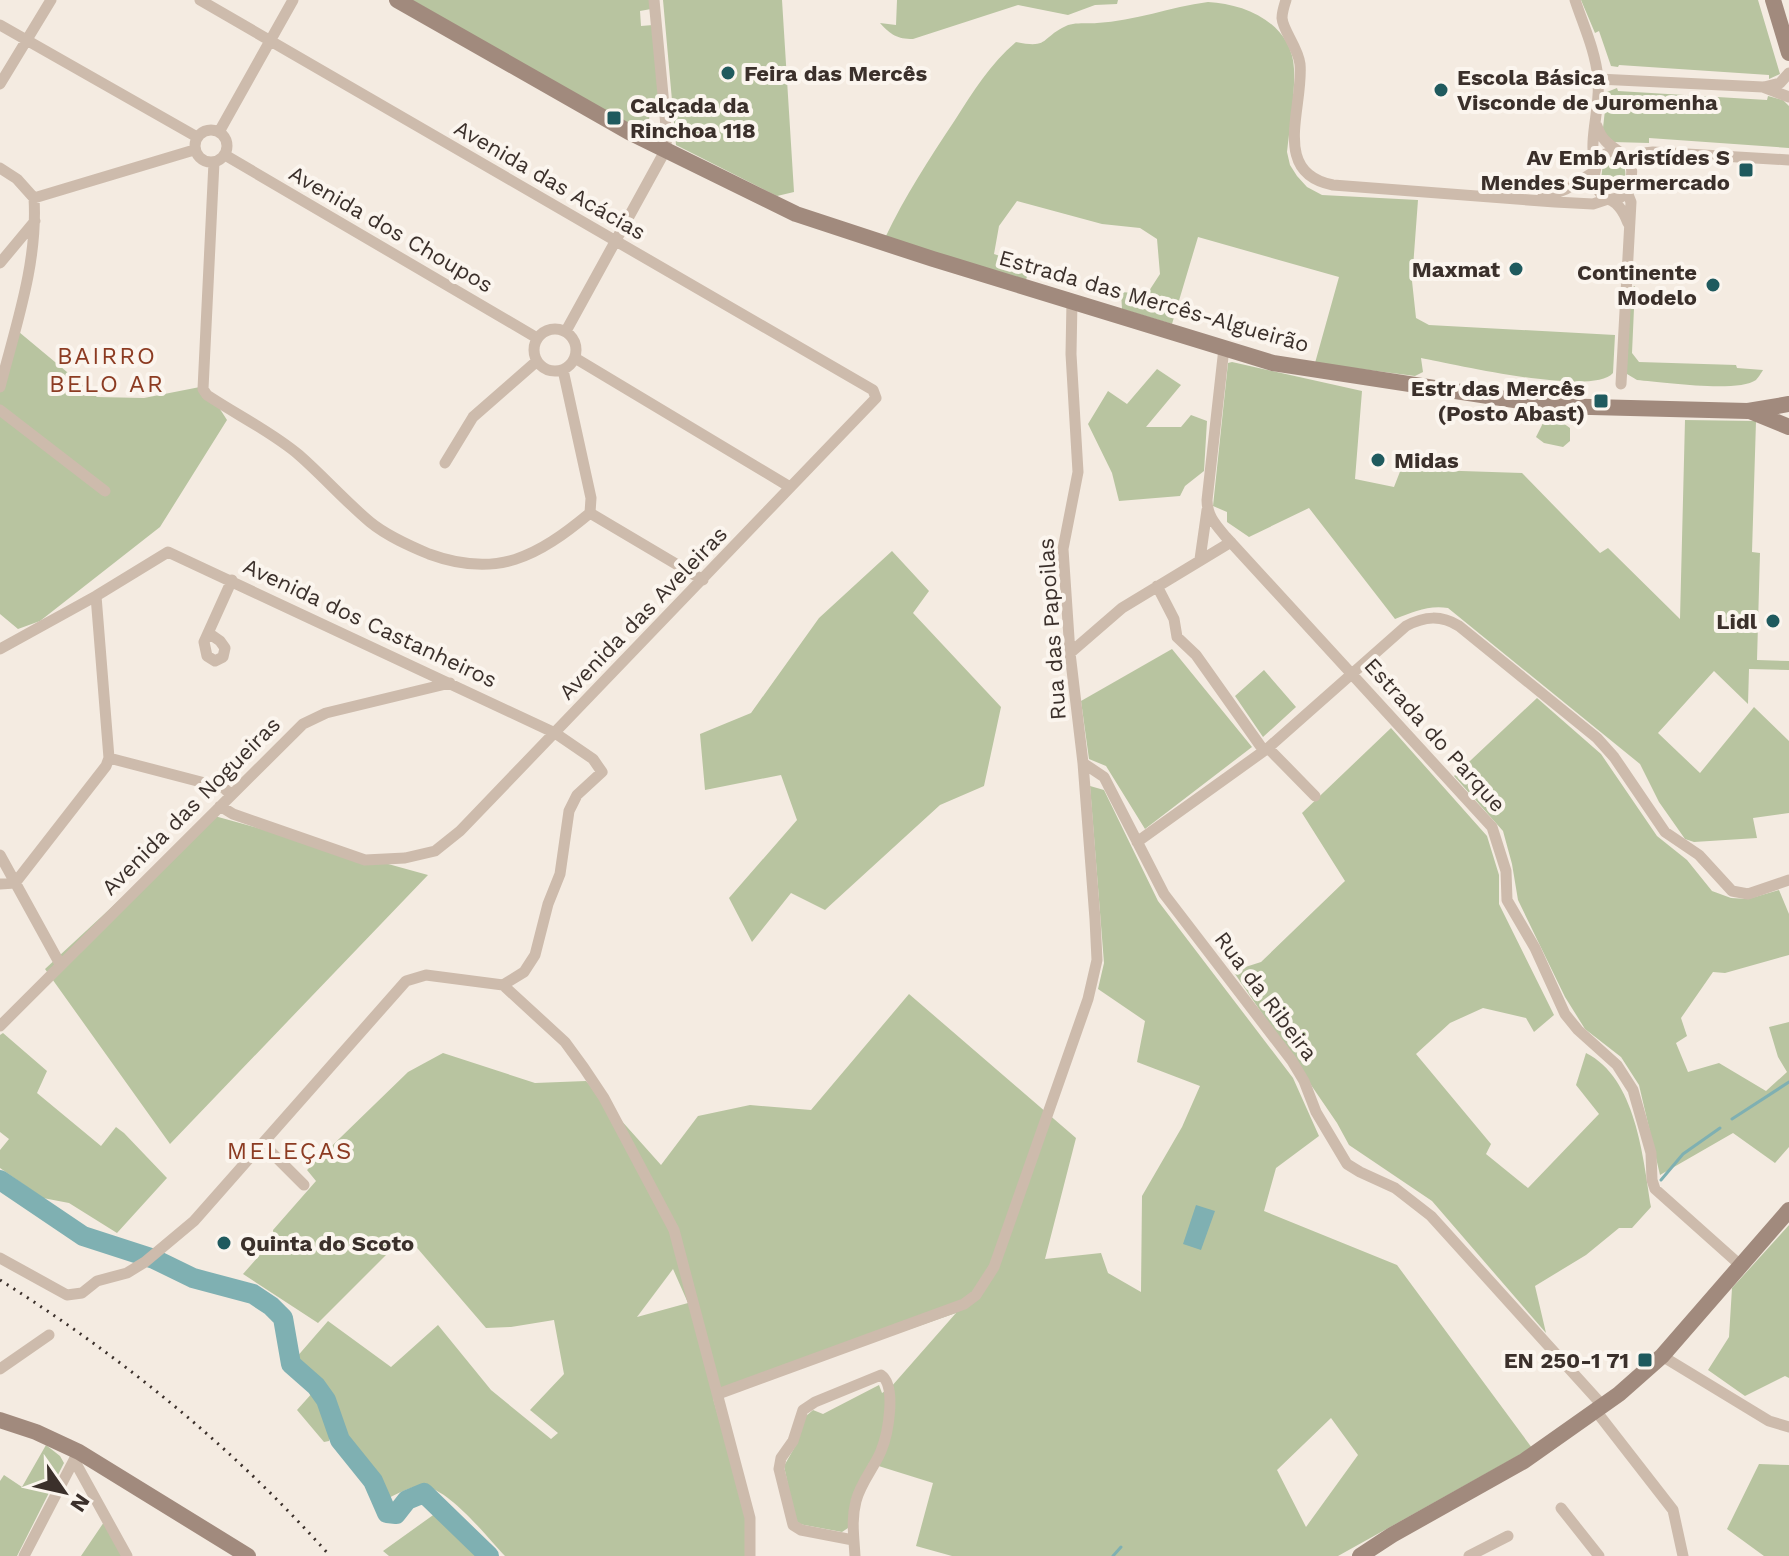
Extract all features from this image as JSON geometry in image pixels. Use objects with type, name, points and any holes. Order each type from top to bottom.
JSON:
[{"type":"street","points":[[0,84],[51,0]]},
{"type":"street","name":"Avenida das Acácias","points":[[200,0],[873,390],[876,398]]},
{"type":"street","points":[[219,132],[293,0]]},
{"type":"street","name":"Estrada das Mercês-Algueirão","points":[[397,0],[665,151],[804,217],[1224,348],[1295,368],[1539,404],[1748,411],[1789,404]]},
{"type":"street","points":[[566,331],[665,151],[667,137],[654,0]]},
{"type":"street","points":[[1286,0],[1282,19],[1296,46],[1300,66],[1295,149],[1306,174],[1333,185],[1593,204],[1621,197],[1627,192]]},
{"type":"street","points":[[1575,0],[1593,47],[1598,79],[1597,126],[1600,136],[1614,150]]},
{"type":"street","points":[[1773,0],[1789,53]]},
{"type":"street","points":[[1782,0],[1789,23]]},
{"type":"street","points":[[0,25],[197,137]]},
{"type":"street","points":[[1598,79],[1763,87],[1780,83],[1789,73]]},
{"type":"street","points":[[1763,87],[1789,97]]},
{"type":"street","points":[[1597,126],[1592,138],[1594,185],[1597,192],[1610,199],[1624,213],[1628,223]]},
{"type":"street","points":[[194,150],[197,137],[205,131],[219,132],[226,140],[219,159],[203,389],[207,395],[297,453],[373,525],[415,548],[448,561],[480,567],[512,561],[549,543],[590,513],[591,498],[563,370]]},
{"type":"street","points":[[194,150],[204,161],[219,159]]},
{"type":"street","points":[[34,198],[194,150]]},
{"type":"street","points":[[1539,199],[1566,189],[1595,169],[1605,152],[1621,151],[1629,160],[1631,175],[1627,192],[1631,202],[1621,384]]},
{"type":"street","points":[[1629,160],[1653,152],[1789,160]]},
{"type":"street","name":"Avenida dos Choupos","points":[[219,159],[537,338]]},
{"type":"street","points":[[0,168],[17,179],[34,198],[35,220],[32,261],[0,387]]},
{"type":"street","points":[[0,263],[35,220]]},
{"type":"street","name":"Rua das Papoilas","points":[[718,1394],[964,1304],[976,1295],[988,1280],[1088,999],[1095,970],[1095,919],[1063,549],[1078,472],[1071,354],[1072,301]]},
{"type":"street","points":[[547,330],[566,331],[574,340],[575,358],[563,370],[549,370],[537,361],[534,349],[537,338],[547,330]]},
{"type":"street","points":[[1200,559],[1224,348]]},
{"type":"street","points":[[575,358],[790,487]]},
{"type":"street","points":[[445,463],[473,417],[537,361]]},
{"type":"street","name":"Avenida das Aveleiras","points":[[220,806],[233,814],[365,860],[405,858],[435,851],[460,831],[876,398]]},
{"type":"street","points":[[0,410],[105,491]]},
{"type":"street","name":"Estrada das Mercês-Algueirão","points":[[1748,411],[1789,427]]},
{"type":"street","name":"Estrada do Parque","points":[[1207,510],[1231,542],[1492,827],[1506,871],[1507,900],[1535,948],[1565,1014],[1621,1070],[1633,1090],[1651,1153],[1653,1184],[1739,1264]]},
{"type":"street","points":[[590,513],[703,580]]},
{"type":"street","points":[[1070,653],[1122,608],[1231,542]]},
{"type":"street","name":"Avenida dos Castanheiros","points":[[96,596],[168,552],[555,733],[593,759],[602,772],[577,795],[569,811],[560,874],[548,904],[535,955],[524,972],[503,985]]},
{"type":"street","points":[[210,634],[210,626],[232,580]]},
{"type":"street","points":[[1157,586],[1174,619],[1177,637],[1196,655],[1266,750],[1315,796]]},
{"type":"street","points":[[0,649],[96,596],[109,758],[106,766],[15,883],[0,884]]},
{"type":"street","points":[[1137,842],[1266,750],[1351,672],[1414,622],[1436,617],[1450,621],[1604,744],[1665,832],[1699,855],[1732,891],[1748,894],[1789,880]]},
{"type":"street","name":"Avenida das Nogueiras","points":[[1,1023],[303,724],[315,716],[450,683]]},
{"type":"street","points":[[109,758],[224,788],[231,795]]},
{"type":"street","name":"Rua da Ribeira","points":[[1083,763],[1104,777],[1164,894],[1292,1061],[1341,1157],[1360,1172],[1395,1188],[1431,1216],[1600,1409],[1673,1510],[1683,1556]]},
{"type":"street","points":[[0,855],[60,964]]},
{"type":"street","points":[[0,1258],[67,1295],[82,1293],[97,1281],[127,1273],[194,1221],[406,981],[426,975],[503,985],[565,1042],[584,1068],[604,1098],[680,1245],[750,1518],[750,1556]]},
{"type":"street","points":[[263,1144],[304,1185]]},
{"type":"street","points":[[1360,1556],[1524,1461],[1600,1409],[1662,1356],[1789,1210]]},
{"type":"street","points":[[0,1369],[49,1335]]},
{"type":"street","points":[[1662,1356],[1769,1421],[1789,1427]]},
{"type":"street","points":[[853,1540],[801,1530],[793,1525],[779,1469],[781,1458],[793,1441],[799,1417],[807,1406],[881,1375],[886,1378],[889,1387],[886,1433],[880,1454],[857,1498],[853,1540],[855,1556]]},
{"type":"street","points":[[0,1420],[36,1432],[248,1556]]},
{"type":"street","points":[[24,1556],[77,1456]]},
{"type":"street","points":[[77,1456],[127,1556]]},
{"type":"street","points":[[1561,1508],[1599,1556]]},
{"type":"street","points":[[1469,1556],[1508,1536]]},
{"type":"green space","points":[[412,0],[651,0],[651,9],[640,11],[641,26],[653,25],[659,105],[650,106],[648,136]]},
{"type":"green space","name":"Feira das Mercês","points":[[663,0],[782,0],[794,192],[777,196],[676,145]]},
{"type":"green space","points":[[897,0],[1118,0],[1117,4],[1095,5],[1068,15],[1018,5],[913,39],[895,36],[880,23],[896,25]]},
{"type":"green space","points":[[1581,0],[1758,0],[1780,74],[1769,79],[1769,75],[1611,66],[1599,31],[1595,33]]},
{"type":"green space","points":[[1208,2],[1252,12],[1265,19],[1285,40],[1294,69],[1287,152],[1290,165],[1307,187],[1322,195],[1418,200],[1412,281],[1416,318],[1429,325],[1615,335],[1613,373],[1600,379],[1579,382],[1522,377],[1421,358],[1423,372],[1415,376],[1315,363],[1339,277],[1198,237],[1172,324],[1122,309],[1121,292],[1147,294],[1160,274],[1157,239],[1140,228],[1102,224],[1017,201],[999,226],[994,254],[1030,266],[1026,280],[885,238],[918,178],[968,99],[990,69],[1016,42],[1040,43],[1069,25],[1125,20]]},
{"type":"green space","points":[[1617,88],[1618,91],[1767,100],[1768,96],[1783,100],[1789,106],[1789,148],[1649,138],[1649,143],[1613,142],[1603,128],[1607,92]]},
{"type":"green space","points":[[1613,157],[1622,161],[1625,173],[1624,184],[1616,190],[1604,188],[1601,179],[1603,164]]},
{"type":"green space","points":[[1635,286],[1632,353],[1639,362],[1736,365],[1737,368],[1763,370],[1756,380],[1747,384],[1717,386],[1637,380],[1627,374],[1631,288]]},
{"type":"green space","points":[[19,332],[97,397],[144,398],[205,386],[227,420],[160,527],[40,621],[18,629],[0,614],[0,380]]},
{"type":"green space","points":[[1228,363],[1362,391],[1355,479],[1394,487],[1401,469],[1522,473],[1600,553],[1608,548],[1680,619],[1685,420],[1756,421],[1752,552],[1760,553],[1757,660],[1789,661],[1789,670],[1749,669],[1748,704],[1714,671],[1658,733],[1700,773],[1754,707],[1789,741],[1789,813],[1753,818],[1757,838],[1694,842],[1685,839],[1659,802],[1640,764],[1448,608],[1427,608],[1395,619],[1309,508],[1249,537],[1227,522],[1227,512],[1213,506]]},
{"type":"green space","points":[[1157,369],[1181,385],[1146,427],[1181,427],[1191,415],[1207,421],[1204,471],[1185,486],[1180,496],[1119,501],[1112,473],[1088,424],[1108,391],[1127,404]]},
{"type":"green space","points":[[1545,419],[1562,419],[1570,428],[1570,441],[1563,447],[1544,443],[1536,437]]},
{"type":"green space","points":[[892,551],[929,591],[913,613],[1001,707],[984,786],[940,805],[825,910],[791,893],[752,942],[729,898],[797,820],[781,775],[705,790],[700,734],[751,713],[819,618]]},
{"type":"green space","points":[[1172,649],[1252,747],[1145,829],[1106,766],[1089,759],[1081,701]]},
{"type":"green space","points":[[1264,670],[1296,707],[1263,737],[1235,696]]},
{"type":"green space","points":[[1537,698],[1601,754],[1657,836],[1687,860],[1712,891],[1731,898],[1748,899],[1779,890],[1789,914],[1789,955],[1725,973],[1713,972],[1681,1018],[1687,1036],[1676,1043],[1688,1072],[1719,1063],[1766,1091],[1787,1072],[1778,1057],[1769,1027],[1789,1022],[1789,1147],[1775,1163],[1733,1133],[1660,1175],[1639,1085],[1621,1057],[1585,1029],[1565,997],[1518,900],[1503,831],[1454,776]]},
{"type":"green space","points":[[1391,728],[1487,836],[1499,875],[1499,904],[1554,1015],[1534,1032],[1526,1018],[1483,1008],[1450,1023],[1416,1054],[1491,1144],[1486,1154],[1528,1188],[1599,1114],[1576,1085],[1586,1053],[1603,1065],[1616,1081],[1626,1100],[1640,1143],[1651,1207],[1632,1228],[1619,1228],[1586,1255],[1535,1286],[1546,1333],[1432,1201],[1349,1145],[1233,971],[1261,962],[1345,881],[1302,813]]},
{"type":"green space","points":[[1090,786],[1104,790],[1158,901],[1293,1078],[1319,1136],[1276,1168],[1264,1211],[1397,1265],[1532,1448],[1338,1556],[952,1556],[916,1546],[933,1483],[869,1463],[848,1528],[842,1532],[799,1524],[795,1519],[784,1466],[797,1443],[805,1417],[813,1410],[823,1414],[879,1385],[882,1393],[891,1387],[956,1313],[713,1398],[747,1520],[746,1556],[505,1556],[468,1515],[434,1489],[416,1486],[388,1498],[346,1442],[339,1410],[331,1394],[295,1359],[328,1321],[391,1367],[438,1325],[491,1390],[551,1439],[558,1433],[530,1410],[564,1374],[554,1320],[486,1328],[406,1235],[318,1323],[243,1274],[274,1239],[273,1230],[316,1181],[307,1170],[408,1072],[443,1053],[535,1083],[586,1081],[661,1165],[698,1116],[750,1105],[811,1110],[909,994],[1076,1138],[1045,1259],[1101,1253],[1108,1273],[1141,1292],[1142,1196],[1182,1127],[1200,1086],[1137,1062],[1145,1021],[1098,989],[1104,963]],"holes":[[[673,1269],[688,1303],[637,1317]],[[1331,1418],[1358,1455],[1306,1527],[1277,1470]]]},
{"type":"green space","points":[[211,815],[428,875],[170,1144],[45,969]]},
{"type":"green space","points":[[3,1033],[47,1071],[37,1093],[101,1146],[116,1127],[167,1178],[117,1233],[69,1203],[43,1198],[0,1168],[0,1150],[9,1139],[0,1132],[0,1035]]},
{"type":"green space","points":[[1789,1225],[1789,1378],[1785,1376],[1745,1396],[1708,1370],[1729,1337],[1732,1288]]},
{"type":"green space","points":[[314,1391],[327,1414],[329,1441],[324,1442],[297,1410]]},
{"type":"green space","points":[[46,1445],[64,1463],[17,1556],[0,1556],[0,1481],[4,1475],[22,1487]]},
{"type":"green space","points":[[1759,1464],[1789,1465],[1789,1556],[1764,1556],[1727,1529]]},
{"type":"green space","points":[[436,1513],[479,1556],[389,1556],[383,1551]]},
{"type":"green space","points":[[104,1522],[122,1556],[81,1556]]},
{"type":"water","points":[[1196,1205],[1215,1211],[1201,1250],[1183,1244]]},
{"type":"waterway","points":[[1732,1119],[1789,1082]]},
{"type":"waterway","points":[[1661,1180],[1683,1154],[1720,1128]]},
{"type":"waterway","points":[[0,1180],[83,1236],[154,1259],[193,1278],[253,1294],[271,1306],[283,1318],[291,1364],[316,1386],[326,1400],[340,1440],[373,1481],[387,1513],[396,1514],[407,1500],[424,1493],[489,1556]]},
{"type":"waterway","points":[[1113,1556],[1121,1547]]},
{"type":"railway","points":[[0,1280],[90,1340],[175,1406],[255,1478],[330,1556]]},
{"type":"place","name":"Feira das Mercês","points":[[728,73]]},
{"type":"place","name":"Escola Básica Visconde de Juromenha","points":[[1441,90]]},
{"type":"place","name":"Calçada da Rinchoa 118","points":[[614,118]]},
{"type":"place","name":"Av Emb Aristídes S Mendes Supermercado","points":[[1746,170]]},
{"type":"place","name":"Maxmat","points":[[1516,269]]},
{"type":"place","name":"Continente Modelo","points":[[1713,285]]},
{"type":"place","name":"Estr das Mercês (Posto Abast)","points":[[1601,401]]},
{"type":"place","name":"Midas","points":[[1378,460]]},
{"type":"place","name":"Lidl","points":[[1773,621]]},
{"type":"place","name":"Quinta do Scoto","points":[[224,1243]]},
{"type":"place","name":"EN 250-1 71","points":[[1645,1360]]},
{"type":"district","name":"BAIRRO BELO AR","points":[[107,370]]},
{"type":"district","name":"MELEÇAS","points":[[290,1151]]}]
